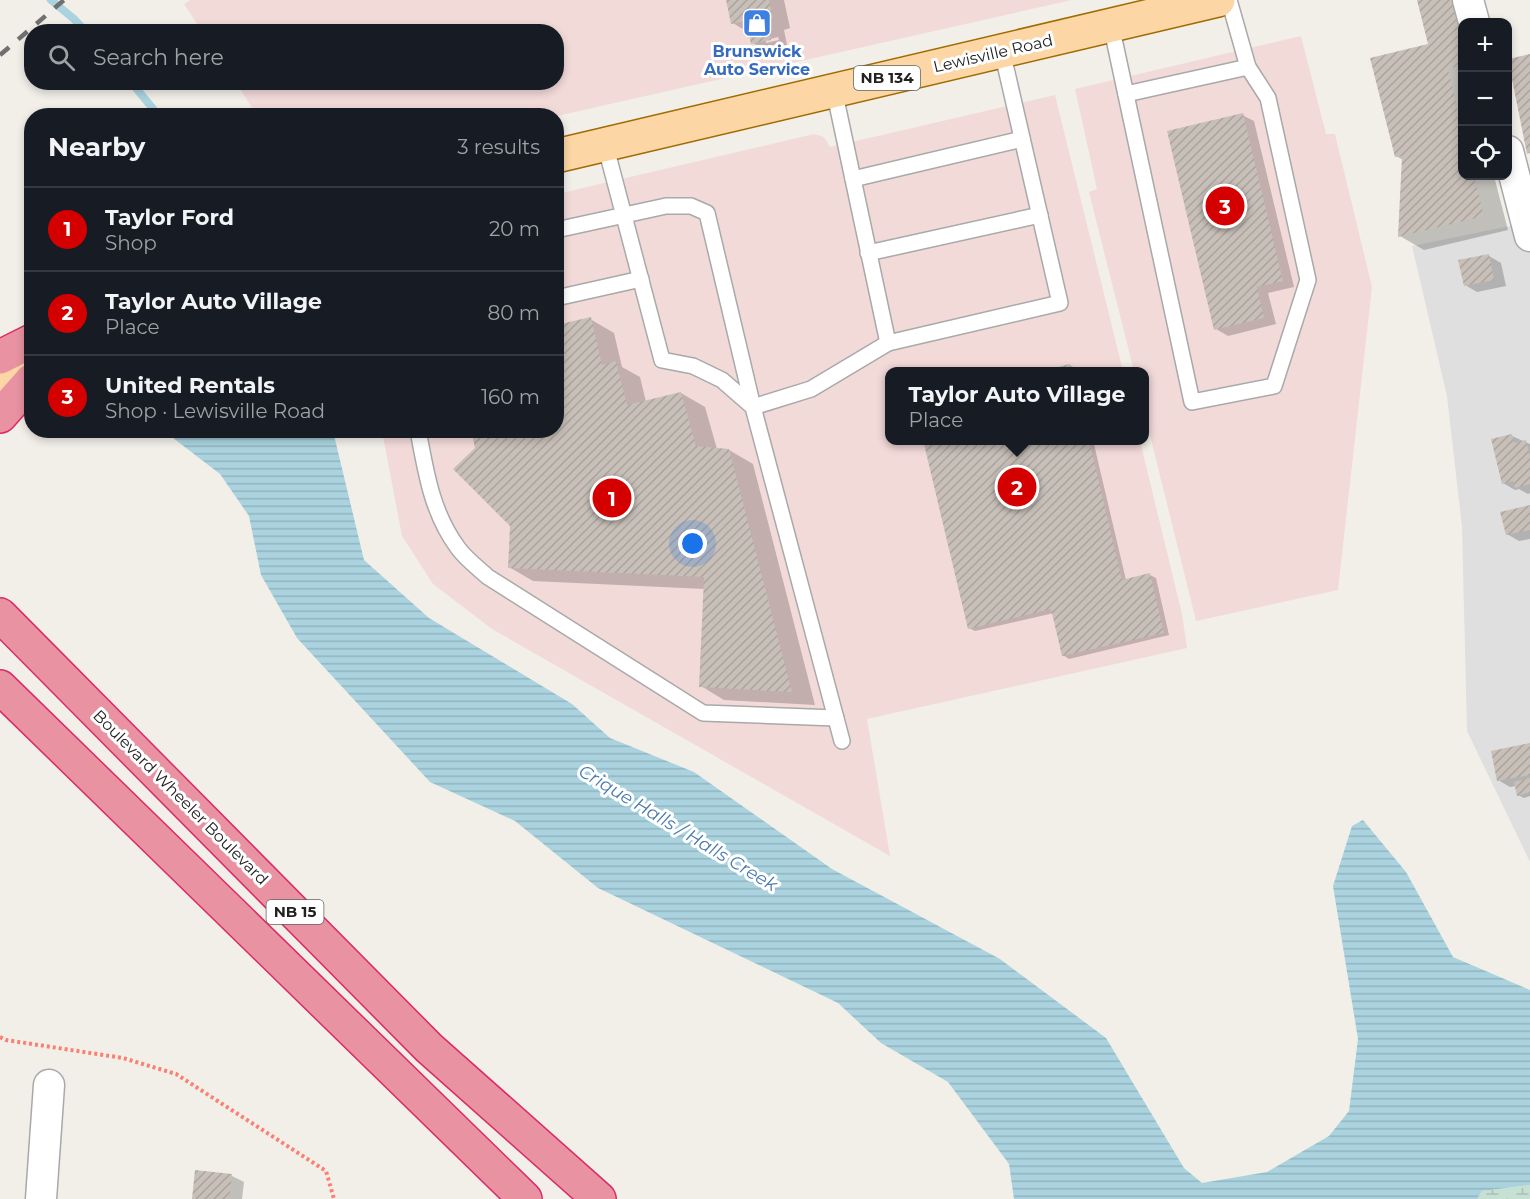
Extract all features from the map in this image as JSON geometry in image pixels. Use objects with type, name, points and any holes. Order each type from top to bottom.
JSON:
[{"type":"highway","points":[[0,357],[24,345]]},
{"type":"highway","points":[[0,416],[24,389]]},
{"type":"highway","name":"Boulevard Wheeler Boulevard","points":[[0,615],[429,1048],[599,1199]]},
{"type":"highway","name":"NB 15","points":[[0,687],[525,1199]]},
{"type":"main road","name":"Lewisville Road","points":[[564,154],[1218,0]]},
{"type":"main road","points":[[0,376],[24,360]]},
{"type":"street","points":[[1468,0],[1473,18]]},
{"type":"street","points":[[1512,166],[1530,236]]},
{"type":"street","points":[[40,1199],[49,1085]]},
{"type":"lane","points":[[1111,25],[1192,402],[1274,386],[1308,280],[1268,98],[1248,67],[1229,0]]},
{"type":"lane","points":[[753,407],[812,389],[888,343],[1060,303],[1002,51]]},
{"type":"lane","points":[[1126,94],[1248,67]]},
{"type":"lane","points":[[834,90],[888,343]]},
{"type":"lane","points":[[853,179],[1023,139]]},
{"type":"lane","points":[[605,144],[662,360],[693,366],[722,380],[753,407]]},
{"type":"lane","points":[[564,228],[666,206],[691,206],[707,213],[753,407],[842,741]]},
{"type":"lane","points":[[868,253],[1040,214]]},
{"type":"lane","points":[[564,296],[641,279]]},
{"type":"lane","points":[[419,438],[427,481],[440,519],[459,550],[488,578],[703,713],[836,718]]},
{"type":"path","points":[[0,1037],[6,1040],[123,1058],[176,1074],[326,1171],[334,1199]]},
{"type":"shaded area","points":[[190,0],[1072,0],[564,114],[564,108],[252,108],[241,90],[564,90],[564,24],[197,24],[184,4]]},
{"type":"shaded area","points":[[1301,36],[1326,134],[1335,134],[1372,287],[1338,590],[1196,621],[1149,431],[1149,367],[1133,367],[1089,192],[1097,189],[1075,89]]},
{"type":"shaded area","points":[[1055,95],[1122,367],[885,367],[885,445],[1141,445],[1182,614],[1187,648],[867,719],[890,856],[492,629],[433,584],[402,536],[383,438],[564,438],[564,192],[814,134],[824,137],[830,147]]},
{"type":"shaded area","points":[[1530,222],[1530,862],[1467,731],[1462,527],[1447,396],[1412,246]]},
{"type":"green space","points":[[1530,1185],[1530,1199],[1477,1199],[1482,1191]]},
{"type":"water","points":[[173,438],[335,438],[364,560],[429,618],[572,704],[610,738],[694,772],[832,869],[1000,959],[1106,1038],[1184,1168],[1202,1183],[1267,1172],[1329,1136],[1349,1111],[1358,1039],[1333,886],[1352,826],[1363,820],[1406,872],[1453,957],[1530,990],[1530,1185],[1482,1191],[1477,1199],[1014,1199],[1009,1164],[948,1082],[881,1043],[838,1003],[598,888],[515,821],[430,782],[297,638],[261,575],[249,516],[220,474]]},
{"type":"building","name":"Brunswick Auto Service","points":[[726,0],[769,0],[773,18],[767,20],[771,40],[751,44],[746,21],[731,24]]},
{"type":"building","points":[[1417,0],[1460,0],[1462,18],[1458,18],[1458,66],[1448,69],[1458,111],[1458,180],[1475,180],[1484,216],[1398,237],[1402,156],[1395,157],[1370,58],[1428,44]]},
{"type":"building","points":[[1530,54],[1530,153],[1527,154],[1512,79],[1512,58]]},
{"type":"building","points":[[1243,113],[1283,281],[1257,287],[1264,318],[1214,330],[1167,131]]},
{"type":"building","points":[[1489,254],[1494,280],[1464,286],[1458,260]]},
{"type":"building","points":[[591,317],[602,365],[616,361],[627,405],[681,392],[696,446],[729,449],[792,692],[699,687],[704,577],[508,568],[510,526],[453,469],[475,448],[473,438],[564,438],[564,323]]},
{"type":"building","points":[[1512,434],[1514,443],[1526,440],[1530,457],[1530,484],[1515,488],[1513,481],[1502,484],[1491,439]]},
{"type":"building","points":[[924,445],[1090,445],[1122,580],[1150,573],[1164,633],[1062,656],[1051,609],[968,629]]},
{"type":"building","points":[[1530,505],[1530,530],[1506,535],[1500,512]]},
{"type":"building","points":[[1530,743],[1530,775],[1497,781],[1491,751]]},
{"type":"building","points":[[1530,778],[1530,792],[1517,796],[1514,782]]},
{"type":"building","points":[[195,1170],[232,1174],[229,1199],[192,1199]]},
{"type":"waterway","name":"Crique Halls / Halls Creek","points":[[51,0],[79,24]]},
{"type":"waterway","name":"Crique Halls / Halls Creek","points":[[138,90],[152,108]]},
{"type":"railway","points":[[36,24],[64,0]]},
{"type":"railway","points":[[0,55],[24,34]]},
{"type":"place","name":"Brunswick Auto Service","points":[[757,23]]},
{"type":"place","name":"United Rentals","points":[[1225,206]]},
{"type":"place","name":"Taylor Auto Village","points":[[1017,487]]},
{"type":"place","name":"Taylor Ford","points":[[612,498]]}]
